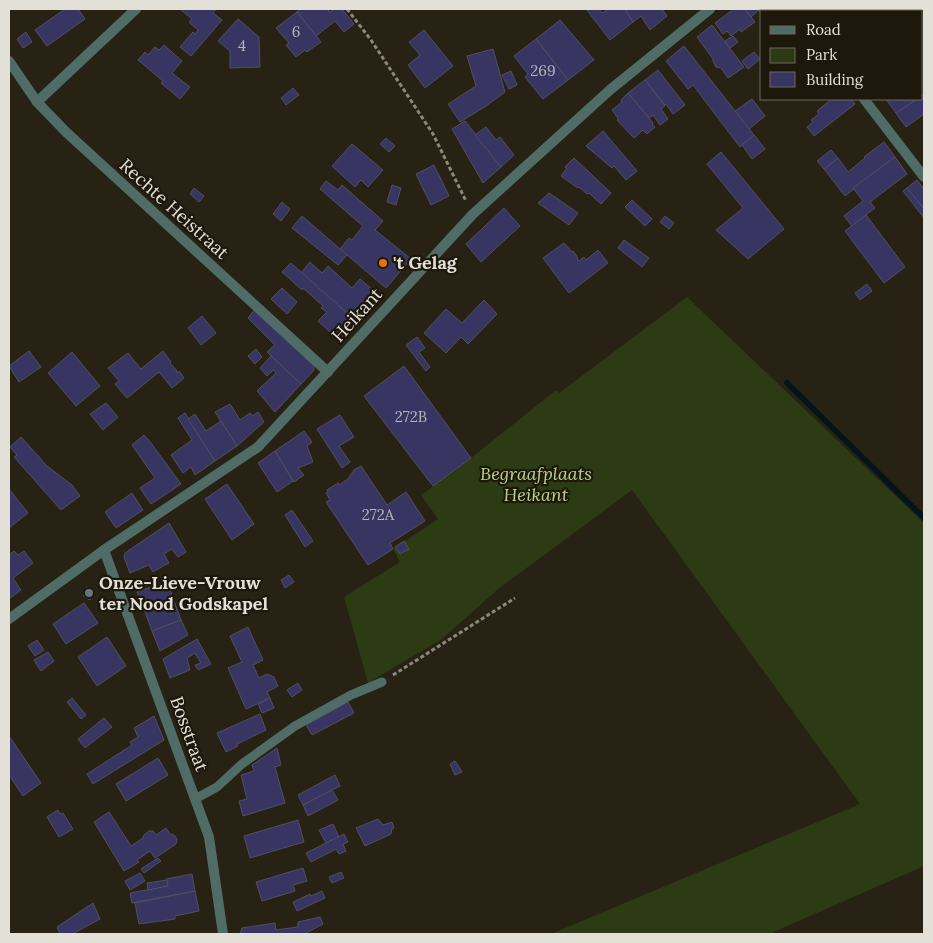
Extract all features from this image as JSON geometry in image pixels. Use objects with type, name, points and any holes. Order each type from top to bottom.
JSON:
[{"type":"street","points":[[37,102],[136,9]]},
{"type":"street","name":"Heikant","points":[[9,619],[104,550],[258,447],[473,214],[611,89],[710,9]]},
{"type":"street","name":"Rechte Heistraat","points":[[9,61],[37,102],[66,132],[328,372]]},
{"type":"street","points":[[865,100],[924,177]]},
{"type":"street","name":"Bosstraat","points":[[104,550],[209,837],[223,934]]},
{"type":"lane","points":[[195,799],[217,787],[242,764],[295,726],[351,694],[382,682]]},
{"type":"path","points":[[346,9],[371,40],[433,134],[473,214]]},
{"type":"path","points":[[382,682],[515,598]]},
{"type":"green space","name":"Begraafplaats Heikant","points":[[687,297],[924,523],[924,866],[769,934],[551,934],[860,804],[632,490],[497,590],[442,639],[368,683],[344,597],[400,562],[393,549],[438,519],[421,495],[456,470],[556,390],[559,393]]},
{"type":"building","points":[[65,9],[78,9],[85,19],[47,46],[35,30]]},
{"type":"building","points":[[182,9],[216,9],[213,13],[222,20],[191,56],[180,47],[193,32],[195,34],[198,30],[189,22],[192,19]]},
{"type":"building","points":[[301,9],[327,9],[330,12],[334,9],[342,9],[354,24],[344,32],[335,21],[316,36],[297,12]]},
{"type":"building","points":[[586,9],[599,9],[602,13],[609,9],[625,9],[633,22],[610,40]]},
{"type":"building","points":[[625,9],[662,9],[667,16],[650,30],[641,16],[633,22]]},
{"type":"building","points":[[734,9],[745,9],[755,22],[741,32],[740,29],[731,36],[727,31],[723,34],[715,23]]},
{"type":"building","points":[[745,9],[782,10],[759,10],[751,17]]},
{"type":"building","points":[[820,9],[886,9],[886,10]]},
{"type":"building","points":[[297,12],[321,42],[296,57],[286,45],[289,43],[276,28]]},
{"type":"building","points":[[238,19],[259,37],[260,67],[230,68],[230,51],[218,41]]},
{"type":"building","points":[[560,20],[594,60],[568,80],[536,39]]},
{"type":"building","points":[[712,25],[744,67],[728,78],[721,68],[716,67],[713,59],[697,37]]},
{"type":"building","points":[[424,30],[453,66],[425,88],[408,65],[420,55],[409,42]]},
{"type":"building","points":[[26,32],[32,42],[23,48],[17,39]]},
{"type":"building","points":[[733,36],[738,42],[730,48],[725,41]]},
{"type":"building","points":[[536,39],[568,80],[543,99],[525,77],[528,74],[514,56]]},
{"type":"building","points":[[164,45],[182,61],[172,73],[190,87],[180,99],[161,83],[163,81],[138,60],[145,52],[148,55],[155,47],[159,50]]},
{"type":"building","points":[[684,46],[754,135],[740,147],[693,85],[688,89],[666,61]]},
{"type":"building","points":[[493,49],[505,92],[460,122],[448,104],[476,86],[467,56]]},
{"type":"building","points":[[754,52],[760,59],[748,69],[742,61]]},
{"type":"building","points":[[658,70],[685,105],[673,114],[645,80]]},
{"type":"building","points":[[511,71],[517,85],[509,89],[502,75]]},
{"type":"building","points":[[645,80],[665,106],[661,109],[668,119],[660,125],[653,115],[649,118],[628,93]]},
{"type":"building","points":[[293,88],[299,95],[286,105],[281,98]]},
{"type":"building","points":[[628,93],[655,127],[647,134],[643,130],[634,138],[617,120],[618,118],[612,110],[622,102],[621,100]]},
{"type":"building","points":[[923,95],[924,114],[906,127],[896,113],[916,100],[923,100]]},
{"type":"building","points":[[752,99],[765,116],[749,129],[735,111]]},
{"type":"building","points":[[831,100],[852,100],[855,104],[814,136],[807,127],[813,122],[811,120],[819,114],[817,111]]},
{"type":"building","points":[[887,100],[916,100],[896,113]]},
{"type":"building","points":[[465,121],[501,167],[483,183],[452,129]]},
{"type":"building","points":[[486,127],[496,140],[500,137],[514,155],[501,167],[475,135]]},
{"type":"building","points":[[603,131],[637,171],[626,180],[614,166],[612,168],[586,146]]},
{"type":"building","points":[[754,135],[765,149],[752,159],[742,145]]},
{"type":"building","points":[[386,138],[395,146],[389,152],[380,144]]},
{"type":"building","points":[[884,142],[895,157],[845,196],[824,169],[838,158],[848,172]]},
{"type":"building","points":[[352,144],[383,170],[368,187],[361,180],[355,187],[332,166]]},
{"type":"building","points":[[831,150],[838,158],[824,169],[817,161]]},
{"type":"building","points":[[721,152],[784,229],[748,259],[716,230],[743,208],[707,164]]},
{"type":"building","points":[[895,157],[907,174],[870,202],[875,208],[852,226],[844,216],[863,201],[853,188]]},
{"type":"building","points":[[574,158],[611,193],[601,204],[589,193],[587,194],[561,176],[567,168],[565,167]]},
{"type":"building","points":[[434,165],[449,196],[431,205],[416,174]]},
{"type":"building","points":[[917,180],[924,189],[924,209],[907,188]]},
{"type":"building","points":[[326,181],[338,190],[342,185],[383,221],[375,230],[411,259],[386,288],[340,249],[349,238],[352,240],[363,226],[320,189]]},
{"type":"building","points":[[392,185],[401,188],[396,205],[387,202]]},
{"type":"building","points":[[194,188],[204,196],[199,202],[190,194]]},
{"type":"building","points":[[907,188],[924,209],[924,218],[903,191]]},
{"type":"building","points":[[549,193],[578,213],[569,225],[538,203]]},
{"type":"building","points":[[632,200],[652,219],[645,226],[625,207]]},
{"type":"building","points":[[282,202],[290,209],[281,221],[273,214]]},
{"type":"building","points":[[504,208],[520,226],[481,262],[466,244]]},
{"type":"building","points":[[866,215],[905,267],[884,283],[845,231]]},
{"type":"building","points":[[302,216],[347,255],[338,265],[292,228]]},
{"type":"building","points":[[665,216],[674,223],[669,229],[660,222]]},
{"type":"building","points":[[624,240],[649,258],[642,267],[618,248]]},
{"type":"building","points":[[564,243],[573,251],[579,261],[584,257],[586,260],[598,250],[608,263],[569,293],[543,258]]},
{"type":"building","points":[[310,262],[322,273],[328,266],[352,288],[360,279],[379,295],[357,322],[301,273]]},
{"type":"building","points":[[291,263],[357,322],[340,341],[318,321],[327,312],[321,308],[323,306],[282,272]]},
{"type":"building","points":[[867,284],[872,291],[860,300],[855,293]]},
{"type":"building","points":[[282,288],[297,302],[287,314],[271,299]]},
{"type":"building","points":[[484,300],[497,314],[468,344],[461,337],[446,353],[424,333],[446,309],[462,323]]},
{"type":"building","points":[[255,309],[314,366],[314,370],[301,384],[267,352],[275,345],[248,318]]},
{"type":"building","points":[[202,316],[216,333],[201,345],[188,328]]},
{"type":"building","points":[[417,337],[425,348],[419,352],[430,367],[426,371],[406,345]]},
{"type":"building","points":[[256,349],[262,357],[255,364],[248,356]]},
{"type":"building","points":[[29,351],[41,367],[19,382],[9,366]]},
{"type":"building","points":[[163,351],[176,372],[180,372],[184,378],[172,388],[159,372],[127,398],[115,384],[119,381],[108,368],[128,353],[141,369]]},
{"type":"building","points":[[72,352],[100,386],[76,406],[48,373]]},
{"type":"building","points":[[271,356],[301,384],[275,412],[257,391],[276,373],[273,370],[267,376],[260,368]]},
{"type":"building","points":[[404,366],[471,458],[433,486],[364,396]]},
{"type":"building","points":[[106,403],[118,417],[103,430],[90,414]]},
{"type":"building","points":[[230,404],[240,420],[250,413],[252,416],[258,412],[264,422],[237,446],[215,412]]},
{"type":"building","points":[[185,413],[215,461],[195,475],[191,467],[183,473],[171,455],[192,440],[178,418]]},
{"type":"building","points":[[195,414],[206,431],[221,421],[237,446],[215,461],[188,419]]},
{"type":"building","points":[[340,415],[354,437],[339,446],[350,462],[342,468],[317,429]]},
{"type":"building","points":[[304,431],[312,442],[307,446],[313,462],[298,468],[304,475],[294,482],[275,451]]},
{"type":"building","points":[[144,435],[181,484],[151,504],[140,488],[155,478],[132,445]]},
{"type":"building","points":[[21,437],[47,466],[72,485],[80,496],[61,510],[14,457],[17,455],[10,447]]},
{"type":"building","points":[[275,451],[293,481],[277,492],[258,463]]},
{"type":"building","points":[[361,466],[387,505],[406,492],[425,521],[390,543],[393,549],[368,565],[326,502],[330,500],[326,493],[328,492],[327,490],[348,479],[354,470]]},
{"type":"building","points":[[227,484],[254,524],[232,540],[205,499]]},
{"type":"building","points":[[9,489],[28,513],[9,528]]},
{"type":"building","points":[[132,493],[143,510],[116,528],[105,512]]},
{"type":"building","points":[[292,510],[313,541],[305,547],[285,515]]},
{"type":"building","points":[[169,523],[186,552],[178,557],[172,549],[164,554],[169,563],[153,572],[149,565],[130,573],[124,557],[125,553]]},
{"type":"building","points":[[404,541],[409,549],[400,554],[395,547]]},
{"type":"building","points":[[14,551],[18,555],[24,551],[33,563],[13,578],[21,590],[9,599],[9,555]]},
{"type":"building","points":[[289,575],[294,582],[285,588],[281,580]]},
{"type":"building","points":[[167,581],[174,601],[145,612],[137,592]]},
{"type":"building","name":"Onze-Lieve-Vrouw ter Nood Godskapel","points":[[87,587],[94,590],[90,600],[83,596]]},
{"type":"building","points":[[174,601],[181,620],[152,631],[145,612]]},
{"type":"building","points":[[84,603],[98,623],[66,644],[53,624]]},
{"type":"building","points":[[181,620],[188,635],[160,651],[152,631]]},
{"type":"building","points":[[248,627],[263,660],[253,665],[259,678],[267,674],[274,677],[278,686],[267,692],[270,698],[246,709],[228,668],[242,662],[230,636]]},
{"type":"building","points":[[107,637],[126,666],[97,686],[78,657]]},
{"type":"building","points":[[197,639],[211,664],[198,670],[195,665],[201,663],[195,653],[187,658],[190,670],[170,678],[163,659]]},
{"type":"building","points":[[37,640],[44,650],[35,656],[28,646]]},
{"type":"building","points":[[48,652],[54,661],[41,671],[34,660]]},
{"type":"building","points":[[298,683],[302,690],[292,697],[287,690]]},
{"type":"building","points":[[72,698],[86,715],[81,719],[67,702]]},
{"type":"building","points":[[270,698],[274,708],[262,713],[258,704]]},
{"type":"building","points":[[348,702],[354,713],[312,735],[306,725]]},
{"type":"building","points":[[260,714],[266,730],[237,744],[238,746],[226,752],[217,733]]},
{"type":"building","points":[[154,716],[164,740],[93,784],[87,774],[132,745],[130,742],[138,737],[134,728]]},
{"type":"building","points":[[104,718],[112,727],[85,748],[78,739]]},
{"type":"building","points":[[9,736],[41,783],[23,796],[9,775]]},
{"type":"building","points":[[277,748],[281,765],[275,767],[285,803],[243,816],[239,801],[247,799],[241,775],[254,771],[252,765]]},
{"type":"building","points":[[158,758],[168,775],[126,801],[116,784]]},
{"type":"building","points":[[455,761],[462,772],[455,775],[450,764]]},
{"type":"building","points":[[335,775],[340,786],[303,805],[298,795]]},
{"type":"building","points":[[332,790],[338,800],[308,816],[303,805]]},
{"type":"building","points":[[58,810],[60,814],[63,813],[73,829],[59,837],[47,817]]},
{"type":"building","points":[[109,812],[131,846],[143,838],[149,831],[153,831],[156,835],[166,828],[177,839],[176,844],[155,858],[150,851],[137,860],[139,862],[124,871],[94,822]]},
{"type":"building","points":[[378,819],[383,825],[392,822],[394,828],[391,834],[365,846],[356,828]]},
{"type":"building","points":[[298,820],[304,842],[250,858],[244,836]]},
{"type":"building","points":[[333,824],[339,837],[326,843],[319,830]]},
{"type":"building","points":[[344,834],[348,842],[343,844],[346,851],[339,854],[336,849],[311,862],[306,853]]},
{"type":"building","points":[[158,858],[161,861],[144,873],[141,869]]},
{"type":"building","points":[[303,868],[307,881],[293,885],[295,891],[262,901],[256,882]]},
{"type":"building","points":[[341,872],[344,878],[332,883],[329,877]]},
{"type":"building","points":[[140,873],[145,881],[130,890],[125,881]]},
{"type":"building","points":[[192,874],[195,891],[132,903],[130,893],[168,886],[166,879]]},
{"type":"building","points":[[167,880],[168,886],[148,890],[147,883]]},
{"type":"building","points":[[195,891],[199,911],[175,916],[175,919],[139,924],[135,903]]},
{"type":"building","points":[[322,891],[325,898],[297,911],[293,902]]},
{"type":"building","points":[[93,903],[100,919],[72,934],[60,934],[57,927]]},
{"type":"building","points":[[320,917],[323,924],[304,934],[240,934],[242,928],[275,923],[276,930],[298,927],[298,922]]},
{"type":"waterway","points":[[787,383],[924,518]]},
{"type":"place","name":"'t Gelag","points":[[383,263]]},
{"type":"place","name":"Onze-Lieve-Vrouw ter Nood Godskapel","points":[[89,593]]}]
